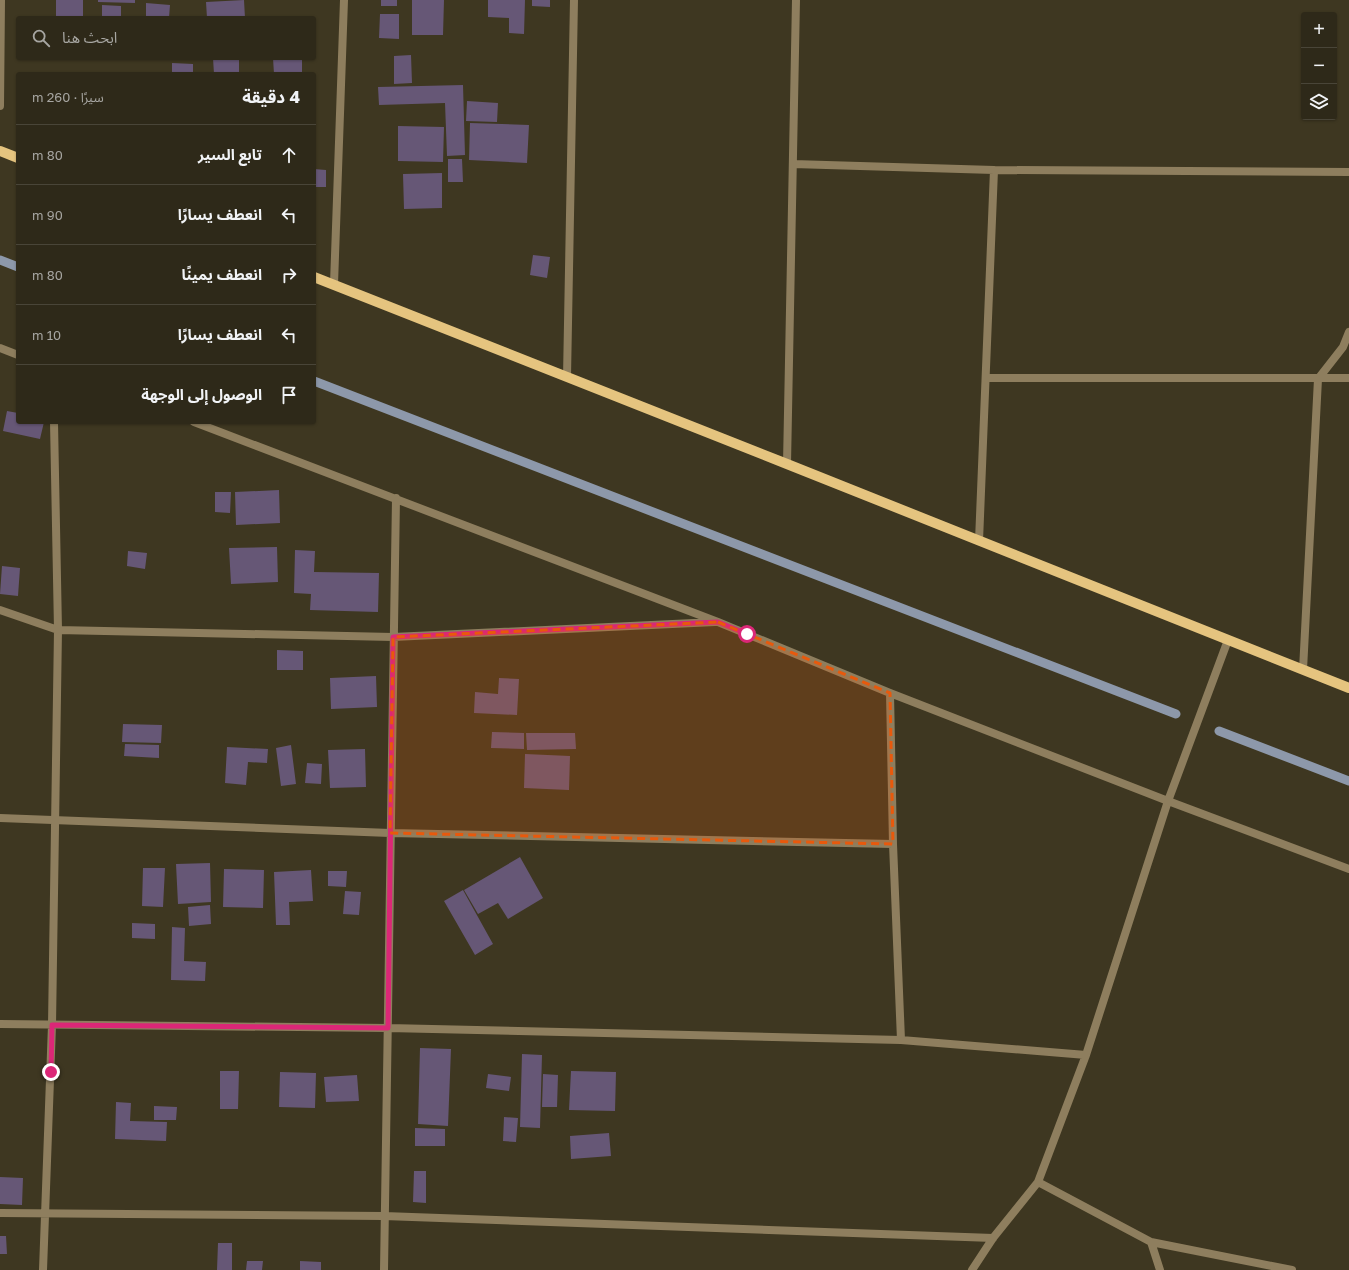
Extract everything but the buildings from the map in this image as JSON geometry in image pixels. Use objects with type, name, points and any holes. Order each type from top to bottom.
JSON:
[{"type":"main road","points":[[0,151],[16,157]]},
{"type":"main road","points":[[316,277],[1349,688]]},
{"type":"street","points":[[0,106],[1,0]]},
{"type":"street","points":[[334,284],[344,0]]},
{"type":"street","points":[[567,377],[574,0]]},
{"type":"street","points":[[787,464],[796,0]]},
{"type":"street","points":[[793,164],[994,170],[1349,172]]},
{"type":"street","points":[[979,541],[994,170]]},
{"type":"street","points":[[1303,670],[1318,378],[1343,347],[1349,332]]},
{"type":"street","points":[[0,348],[16,354]]},
{"type":"street","points":[[986,378],[1349,378]]},
{"type":"street","points":[[43,1270],[52,1025],[58,630],[54,424]]},
{"type":"street","points":[[199,424],[718,622],[890,693],[1168,801],[1349,869]]},
{"type":"street","points":[[384,1270],[396,498]]},
{"type":"street","points":[[0,610],[58,630],[393,637],[718,622]]},
{"type":"street","points":[[972,1270],[993,1238],[1038,1182],[1086,1055],[1168,801],[1228,640]]},
{"type":"street","points":[[890,693],[893,844],[901,1040]]},
{"type":"street","points":[[0,818],[390,833],[893,844]]},
{"type":"street","points":[[0,1024],[388,1028],[901,1040],[1086,1055]]},
{"type":"street","points":[[1038,1182],[1151,1242],[1292,1270]]},
{"type":"street","points":[[0,1213],[384,1216],[993,1238]]},
{"type":"street","points":[[1151,1242],[1160,1270]]},
{"type":"highlighted area","points":[[718,622],[890,693],[893,844],[390,833],[393,637]]},
{"type":"waterway","points":[[0,260],[16,266]]},
{"type":"waterway","points":[[316,382],[1176,714]]},
{"type":"waterway","points":[[1219,731],[1349,781]]},
{"type":"route","points":[[51,1072],[52,1025],[388,1028],[393,637],[718,622],[747,634]]}]
